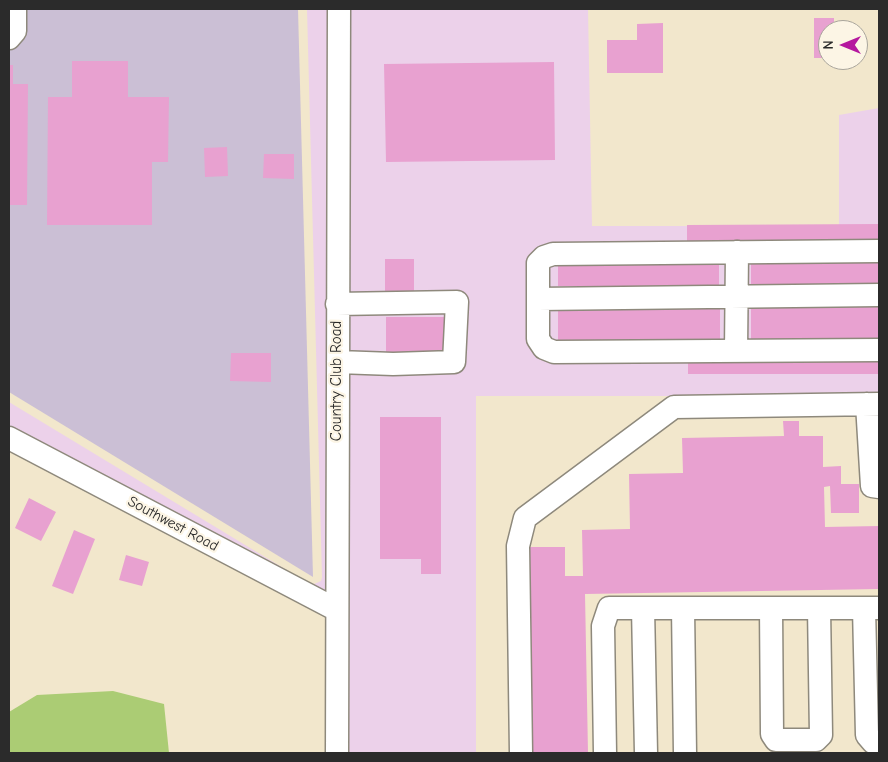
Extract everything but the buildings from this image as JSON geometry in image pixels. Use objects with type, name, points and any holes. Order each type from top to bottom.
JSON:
[{"type":"street","points":[[9,38],[15,31],[15,9]]},
{"type":"street","name":"Country Club Road","points":[[337,753],[339,9]]},
{"type":"street","points":[[879,251],[553,254],[544,257],[538,263],[538,339],[544,348],[554,352],[879,350]]},
{"type":"street","points":[[736,351],[737,252]]},
{"type":"street","points":[[538,299],[879,295]]},
{"type":"street","points":[[337,304],[457,302],[454,362],[394,364],[338,362]]},
{"type":"street","points":[[521,753],[518,546],[525,518],[674,407],[873,404],[872,486],[879,486]]},
{"type":"street","name":"Southwest Road","points":[[9,438],[337,610]]},
{"type":"street","points":[[605,753],[604,626],[609,608],[872,608],[867,735],[873,742],[879,742]]},
{"type":"street","points":[[643,608],[646,753]]},
{"type":"street","points":[[683,608],[685,753]]},
{"type":"street","points":[[771,608],[772,734],[776,740],[816,740],[821,735],[819,608]]},
{"type":"shaded area","points":[[9,9],[298,9],[313,577],[9,392]]},
{"type":"shaded area","points":[[307,9],[329,9],[326,594],[9,427],[9,402],[308,583],[314,584],[321,581]]},
{"type":"shaded area","points":[[349,9],[588,9],[592,226],[839,226],[839,115],[879,108],[879,396],[476,396],[476,753],[347,753],[347,612],[350,607],[347,604]]},
{"type":"green space","points":[[113,691],[164,704],[169,753],[9,753],[9,712],[37,695]]}]
